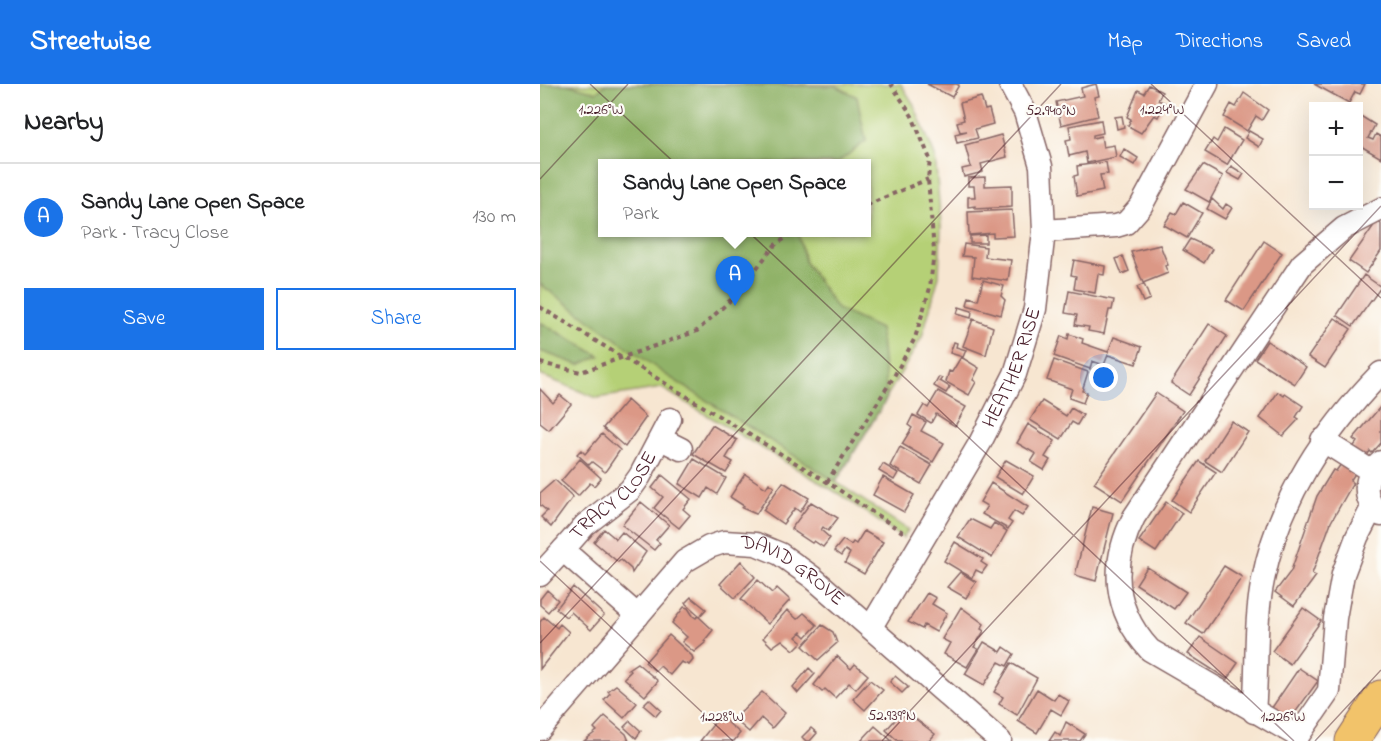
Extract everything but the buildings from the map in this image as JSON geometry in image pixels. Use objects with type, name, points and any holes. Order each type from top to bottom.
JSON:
[{"type":"highway","points":[[1352,741],[1381,697]]},
{"type":"street","name":"HEATHER RISE","points":[[871,627],[980,443],[1015,374],[1035,309],[1044,231],[1041,166],[1025,112],[1010,84]]},
{"type":"street","points":[[1044,231],[1103,228],[1126,223],[1141,207],[1207,84]]},
{"type":"street","points":[[1322,440],[1376,466],[1366,485],[1377,512],[1357,537],[1344,574],[1335,618],[1329,691],[1303,738],[1254,712],[1150,650],[1138,637],[1127,619],[1116,585],[1121,546],[1134,517],[1302,264],[1344,228],[1381,208]]},
{"type":"street","points":[[1254,712],[1262,582],[1270,550],[1292,495],[1322,440],[1381,373]]},
{"type":"street","name":"TRACY CLOSE","points":[[540,575],[585,525],[630,490],[665,429],[681,449]]},
{"type":"street","name":"DAVID GROVE","points":[[540,729],[685,561],[709,547],[736,542],[756,544],[780,554],[871,627],[976,733],[1000,741]]},
{"type":"street","points":[[563,550],[638,616]]},
{"type":"path","points":[[827,482],[893,378],[915,338],[930,288],[934,251],[928,178],[930,159],[912,116],[891,84]]},
{"type":"path","points":[[871,203],[928,178]]},
{"type":"path","points":[[540,363],[581,372],[697,332],[734,297],[775,245],[787,237]]},
{"type":"path","points":[[540,307],[827,482],[899,530]]},
{"type":"green space","points":[[540,84],[901,84],[913,103],[935,156],[941,226],[939,276],[922,337],[836,482],[908,530],[903,538],[839,494],[662,388],[597,398],[540,375]]},
{"type":"green space","points":[[540,84],[567,84],[596,92],[606,84],[837,86],[857,97],[866,141],[842,159],[598,159],[598,237],[799,237],[805,262],[837,309],[880,329],[887,398],[836,482],[666,375],[540,284]]},
{"type":"green space","points":[[540,322],[600,356],[579,365],[540,351]]},
{"type":"place","name":"Sandy Lane Open Space","points":[[735,306]]}]
